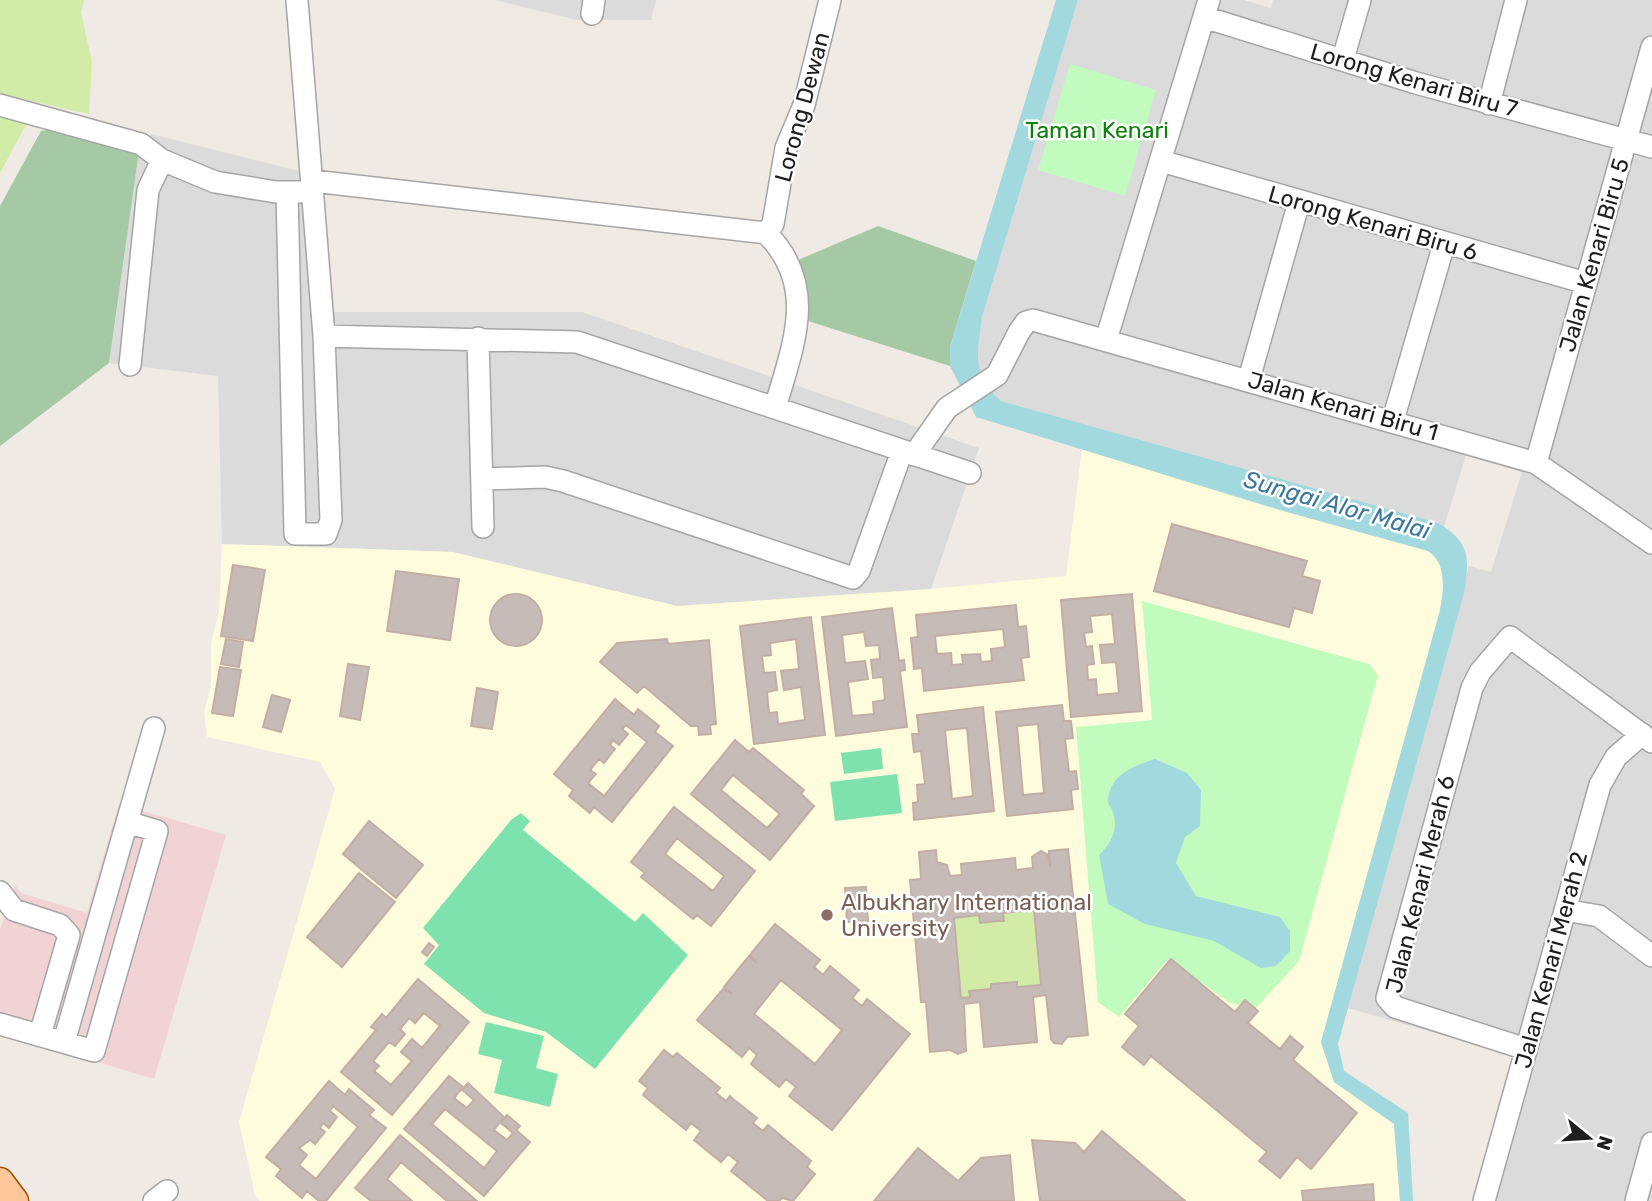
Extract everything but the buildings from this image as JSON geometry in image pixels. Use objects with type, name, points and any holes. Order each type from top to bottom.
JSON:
[{"type":"main road","points":[[0,1181],[15,1201]]},
{"type":"street","points":[[288,192],[295,534],[326,534],[331,520],[324,336],[297,0]]},
{"type":"street","name":"Lorong Dewan","points":[[766,233],[773,224],[786,148],[804,105],[831,0]]},
{"type":"street","points":[[1343,59],[1360,0]]},
{"type":"street","points":[[1489,104],[1516,0]]},
{"type":"street","points":[[1106,340],[1206,9]]},
{"type":"street","name":"Lorong Kenari Biru 7","points":[[1206,9],[1343,59],[1489,104],[1652,147]]},
{"type":"street","name":"Jalan Kenari Biru 5","points":[[1536,463],[1652,47]]},
{"type":"street","points":[[0,105],[141,144],[162,160],[222,184],[288,192],[313,186],[766,233],[787,258],[799,310],[798,327],[775,408]]},
{"type":"street","points":[[130,365],[148,190],[162,160]]},
{"type":"street","name":"Lorong Kenari Biru 6","points":[[1161,161],[1586,283]]},
{"type":"street","points":[[1249,379],[1299,202]]},
{"type":"street","points":[[1393,420],[1444,244]]},
{"type":"street","name":"Jalan Kenari Biru 1","points":[[908,453],[947,408],[997,375],[1019,332],[1026,322],[1033,320],[1249,379],[1536,463],[1652,543]]},
{"type":"street","points":[[324,336],[577,342],[970,473]]},
{"type":"street","points":[[478,338],[482,527]]},
{"type":"street","points":[[483,479],[545,477],[563,481],[853,578],[859,571],[908,453]]},
{"type":"street","name":"Jalan Kenari Merah 6","points":[[1526,1049],[1395,1007],[1387,998],[1472,688],[1480,672],[1510,637],[1647,738]]},
{"type":"street","points":[[64,1042],[153,728]]},
{"type":"street","name":"Jalan Kenari Merah 2","points":[[1484,1201],[1603,776],[1616,757],[1647,738]]},
{"type":"street","points":[[0,1024],[94,1051],[157,831],[127,822]]},
{"type":"street","points":[[0,892],[14,910],[60,925],[69,935],[40,1035]]},
{"type":"street","points":[[1564,910],[1599,916],[1652,956]]},
{"type":"street","points":[[1636,1201],[1652,1143]]},
{"type":"shaded area","points":[[495,0],[656,0],[651,20],[577,20]]},
{"type":"shaded area","points":[[1078,0],[1244,0],[1271,8],[1273,0],[1652,0],[1652,1201],[1475,1201],[1516,1056],[1348,1008],[1469,566],[1491,572],[1522,472],[1466,455],[1444,527],[1001,401],[989,390],[976,366],[982,317]]},
{"type":"shaded area","points":[[151,134],[323,177],[333,312],[582,312],[979,448],[931,589],[677,606],[453,552],[222,544],[218,376],[109,363],[139,151]]},
{"type":"shaded area","name":"Albukhary International University","points":[[1082,449],[1428,551],[1440,563],[1443,587],[1440,610],[1321,1042],[1334,1082],[1394,1124],[1400,1201],[260,1201],[255,1195],[239,1122],[335,789],[320,762],[207,737],[204,712],[211,686],[211,643],[219,611],[222,544],[453,552],[677,606],[931,589],[1066,576]]},
{"type":"shaded area","points":[[119,804],[226,835],[154,1079],[0,1033],[0,930],[15,885],[21,893],[87,913]]},
{"type":"green space","points":[[0,0],[84,0],[81,13],[92,62],[89,114],[0,94]]},
{"type":"green space","name":"Taman Kenari","points":[[1070,64],[1156,90],[1125,196],[1038,170]]},
{"type":"green space","points":[[0,113],[28,121],[0,173]]},
{"type":"green space","points":[[63,127],[139,151],[109,363],[0,446],[0,206],[41,131]]},
{"type":"green space","points":[[878,226],[976,261],[950,347],[950,366],[808,321],[798,260]]},
{"type":"green space","points":[[1142,601],[1369,664],[1378,675],[1299,961],[1256,1008],[1230,1003],[1168,959],[1119,1017],[1098,1002],[1076,727],[1152,720]]},
{"type":"green space","points":[[881,748],[883,769],[844,774],[841,753]]},
{"type":"green space","points":[[897,774],[902,813],[835,821],[830,782]]},
{"type":"green space","points":[[521,813],[530,821],[523,830],[635,922],[643,913],[688,955],[595,1069],[546,1032],[484,1013],[424,964],[439,945],[423,928],[511,820]]},
{"type":"green space","points":[[1034,910],[1041,985],[1017,987],[1016,982],[991,984],[991,989],[961,998],[954,918],[979,915],[980,923],[1004,920],[1003,913]]},
{"type":"green space","points":[[486,1022],[544,1036],[536,1068],[558,1074],[550,1107],[494,1093],[502,1060],[478,1054]]},
{"type":"water","name":"Sungai Alor Malai","points":[[1056,0],[1078,0],[982,317],[978,362],[984,381],[991,391],[1001,401],[1438,523],[1456,537],[1465,552],[1467,570],[1464,593],[1338,1044],[1344,1071],[1408,1113],[1413,1201],[1400,1201],[1394,1124],[1334,1082],[1321,1042],[1440,610],[1443,586],[1441,570],[1434,556],[1428,551],[1283,511],[976,417],[950,366],[950,347]]},
{"type":"water","points":[[1155,759],[1187,773],[1201,790],[1200,826],[1185,837],[1176,863],[1196,896],[1280,917],[1290,931],[1290,951],[1276,966],[1261,968],[1214,941],[1145,924],[1108,904],[1099,855],[1115,829],[1112,809],[1108,802],[1109,792],[1124,772]]},
{"type":"place","name":"Albukhary International University","points":[[827,915]]}]
